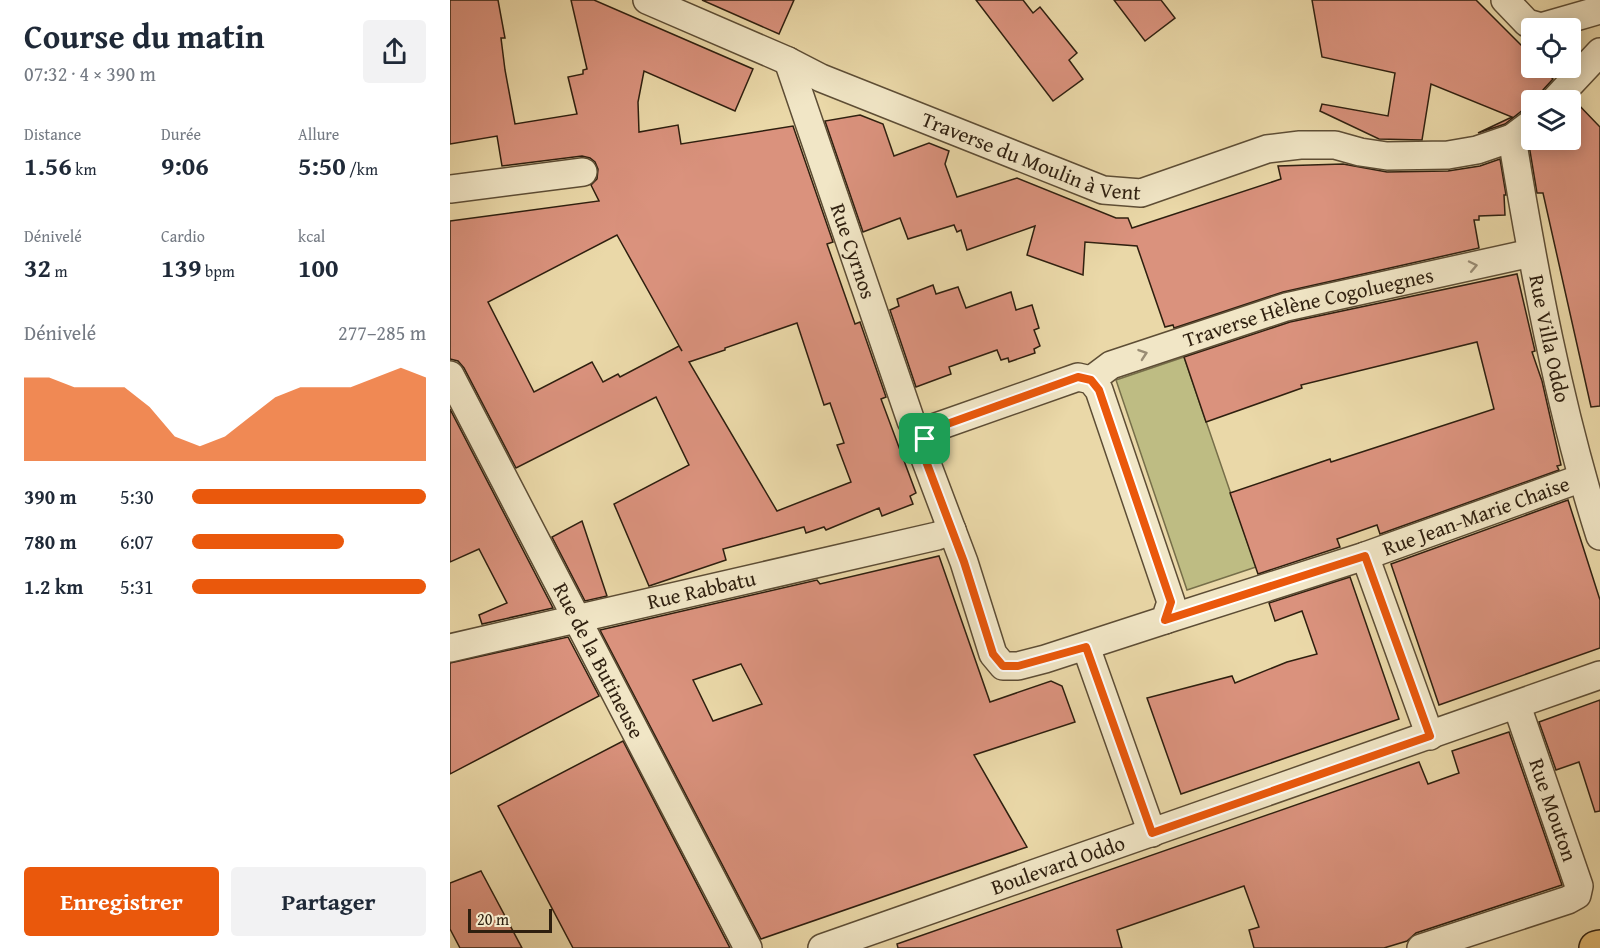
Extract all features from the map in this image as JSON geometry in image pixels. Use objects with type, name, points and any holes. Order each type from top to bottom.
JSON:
[{"type":"street","name":"Traverse du Moulin à Vent","points":[[647,0],[788,61],[821,78],[1103,190],[1141,193],[1267,149],[1300,145],[1335,145],[1387,156],[1448,155],[1477,150],[1521,131]]},
{"type":"street","points":[[1505,0],[1527,23],[1541,27],[1600,10]]},
{"type":"street","points":[[1564,90],[1600,52]]},
{"type":"street","name":"Rue Cyrnos","points":[[788,61],[911,421],[925,439]]},
{"type":"street","name":"Rue Villa Oddo","points":[[1523,150],[1531,253],[1582,478],[1600,536]]},
{"type":"street","points":[[450,189],[583,172]]},
{"type":"street","name":"Traverse Hèlène Cogoluegnes","points":[[1091,380],[1111,365],[1286,307],[1531,253]]},
{"type":"street","name":"Rue de la Butineuse","points":[[450,375],[747,948]]},
{"type":"street","points":[[952,530],[924,456],[925,439],[936,428],[955,420],[1078,377],[1091,380],[1099,390],[1171,602],[1165,620]]},
{"type":"street","name":"Rue Jean-Marie Chaise","points":[[952,530],[993,654],[1003,666],[1018,666],[1086,647],[1365,556],[1582,478]]},
{"type":"street","name":"Rue Rabbatu","points":[[450,648],[937,536],[952,530]]},
{"type":"street","points":[[1365,556],[1430,736]]},
{"type":"street","points":[[1086,647],[1152,833]]},
{"type":"street","name":"Boulevard Oddo","points":[[822,948],[1600,675]]},
{"type":"street","name":"Rue Mouton","points":[[1421,948],[1568,900],[1577,895],[1579,886],[1517,706]]},
{"type":"shaded area","points":[[1184,357],[1256,567],[1187,590],[1116,380]]},
{"type":"building","points":[[450,0],[498,0],[505,38],[501,38],[505,70],[515,124],[577,114],[568,77],[583,74],[583,70],[587,69],[571,0],[594,0],[753,69],[735,111],[644,71],[638,102],[639,132],[678,125],[681,144],[793,126],[833,242],[827,244],[855,324],[860,322],[886,397],[881,399],[916,493],[910,496],[913,504],[882,516],[879,508],[826,530],[824,527],[806,533],[804,527],[723,549],[726,560],[649,586],[614,504],[689,465],[656,397],[516,468],[464,368],[458,361],[450,359],[450,221],[599,201],[591,185],[597,179],[598,169],[595,162],[582,156],[502,166],[497,136],[450,144]],"holes":[[[617,235],[682,351],[679,346],[620,377],[618,374],[603,382],[592,362],[534,392],[488,302]],[[797,323],[824,405],[830,403],[844,443],[837,445],[851,482],[777,511],[689,362]]]},
{"type":"building","points":[[702,0],[794,0],[779,34]]},
{"type":"building","points":[[976,0],[1023,0],[1033,13],[1040,7],[1077,53],[1069,60],[1083,79],[1053,101]]},
{"type":"building","points":[[1114,0],[1161,0],[1175,18],[1145,41]]},
{"type":"building","points":[[1312,0],[1476,0],[1521,45],[1521,78],[1553,79],[1543,90],[1521,90],[1521,112],[1505,124],[1478,133],[1512,117],[1431,84],[1422,140],[1379,139],[1320,111],[1322,104],[1388,116],[1395,73],[1322,57]]},
{"type":"building","points":[[1581,107],[1600,127],[1600,406],[1591,407],[1543,193],[1537,193],[1530,150],[1581,150]]},
{"type":"building","points":[[860,115],[883,124],[894,156],[929,143],[949,151],[945,164],[957,197],[1017,178],[1116,218],[1128,218],[1132,228],[1281,179],[1278,166],[1343,164],[1387,172],[1448,171],[1480,166],[1500,159],[1506,195],[1504,195],[1505,215],[1479,216],[1479,220],[1474,220],[1479,248],[1283,292],[1174,328],[1173,325],[1165,327],[1137,246],[1085,242],[1083,275],[1027,255],[1035,226],[967,250],[961,230],[957,232],[954,225],[908,239],[900,218],[863,232],[825,121]]},
{"type":"building","points":[[1517,274],[1535,351],[1532,352],[1542,381],[1561,465],[1557,466],[1559,470],[1380,534],[1377,525],[1337,539],[1340,547],[1258,574],[1230,493],[1330,459],[1331,462],[1494,409],[1477,342],[1301,385],[1302,388],[1206,422],[1184,357],[1290,322]]},
{"type":"building","points":[[933,285],[936,294],[958,287],[966,308],[1011,292],[1016,310],[1032,305],[1039,328],[1034,330],[1040,346],[1034,349],[1035,353],[1009,362],[1008,358],[1001,360],[997,350],[949,367],[951,374],[916,387],[890,310],[899,306],[897,299]]},
{"type":"building","points":[[450,409],[553,608],[482,624],[479,615],[507,603],[479,549],[450,562]]},
{"type":"building","points":[[1568,500],[1600,600],[1600,648],[1439,705],[1391,564]]},
{"type":"building","points":[[582,521],[607,596],[585,601],[552,537]]},
{"type":"building","points":[[939,556],[990,702],[1051,681],[1062,686],[1075,722],[974,755],[1027,847],[761,939],[600,630],[817,580],[820,584]],"holes":[[[741,664],[762,704],[713,721],[693,680]]]},
{"type":"building","points":[[1350,577],[1399,719],[1181,794],[1147,698],[1232,676],[1235,683],[1287,662],[1317,654],[1302,611],[1275,621],[1269,603]]},
{"type":"building","points":[[568,637],[599,696],[450,774],[450,663]]},
{"type":"building","points":[[1600,700],[1600,811],[1595,812],[1579,762],[1556,770],[1539,722]]},
{"type":"building","points":[[1509,732],[1562,885],[1416,933],[1407,941],[1384,948],[1254,948],[1249,930],[1259,927],[1244,886],[1117,930],[1122,948],[898,948],[897,944],[1419,762],[1428,784],[1459,773],[1452,751]]},
{"type":"building","points":[[623,741],[730,948],[573,948],[498,806]]},
{"type":"building","points":[[481,871],[522,948],[460,948],[450,929],[450,883]]},
{"type":"route","points":[[1078,377],[1091,380],[1099,390],[1171,602],[1165,620],[1365,556],[1430,736],[1152,833],[1086,647],[1018,666],[1003,666],[993,654],[964,562],[924,456],[925,439],[936,428],[955,420],[1078,377]]}]
